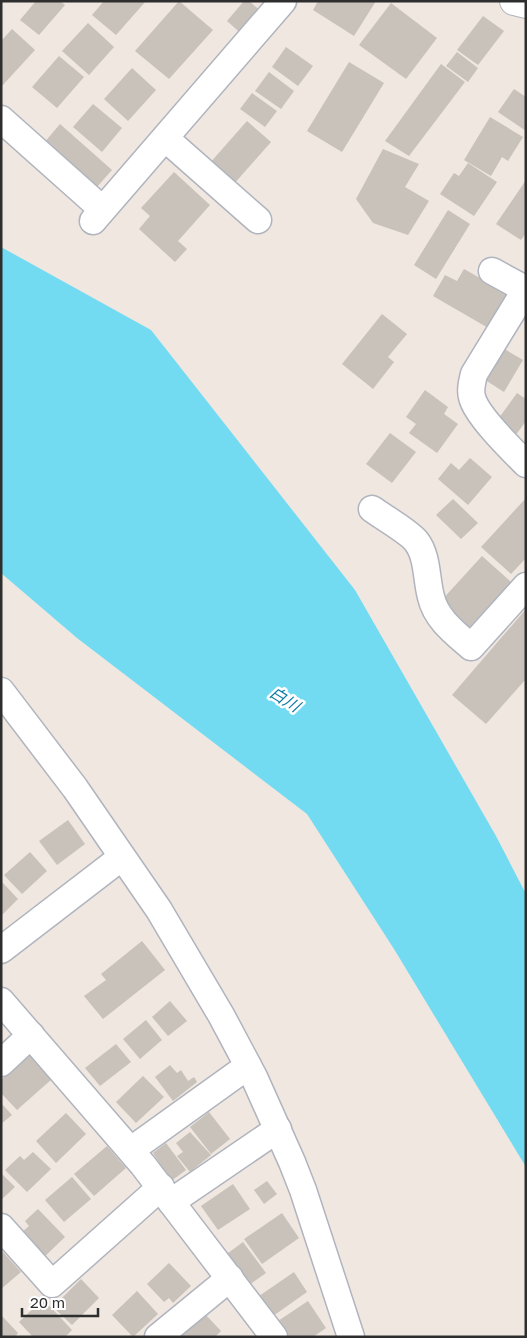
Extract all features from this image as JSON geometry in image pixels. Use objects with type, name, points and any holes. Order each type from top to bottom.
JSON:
[{"type":"main road","points":[[514,1],[526,4]]},
{"type":"street","points":[[1,119],[98,215],[283,1]]},
{"type":"street","points":[[165,138],[258,220]]},
{"type":"street","points":[[492,271],[526,289],[474,374],[471,385],[472,398],[479,413],[526,464]]},
{"type":"street","points":[[372,509],[416,540],[421,550],[431,599],[439,615],[448,627],[471,647],[526,586]]},
{"type":"street","points":[[1,691],[75,788],[160,910],[188,956],[248,1066],[278,1129],[303,1190],[350,1337]]},
{"type":"street","points":[[1,950],[122,857]]},
{"type":"street","points":[[1,1001],[131,1150],[274,1337]]},
{"type":"street","points":[[1,1063],[31,1035]]},
{"type":"street","points":[[131,1150],[248,1066]]},
{"type":"street","points":[[1,1227],[52,1284],[166,1194],[278,1129]]},
{"type":"street","points":[[158,1337],[230,1278]]},
{"type":"water","name":"白川","points":[[1,247],[151,330],[355,590],[496,836],[526,894],[526,1167],[394,949],[307,814],[77,638],[1,573]]},
{"type":"building","points":[[36,1],[60,1],[65,5],[39,35],[20,20]]},
{"type":"building","points":[[104,1],[146,1],[116,35],[92,15]]},
{"type":"building","points":[[179,1],[213,30],[169,79],[135,51]]},
{"type":"building","points":[[244,1],[249,1],[263,13],[244,36],[227,21]]},
{"type":"building","points":[[318,1],[376,1],[354,36],[313,10]]},
{"type":"building","points":[[391,3],[437,38],[406,79],[359,45]]},
{"type":"building","points":[[483,16],[504,31],[478,65],[457,50]]},
{"type":"building","points":[[88,23],[114,47],[89,75],[62,51]]},
{"type":"building","points":[[12,29],[35,50],[1,87],[1,41]]},
{"type":"building","points":[[286,47],[313,66],[298,86],[272,67]]},
{"type":"building","points":[[457,52],[478,68],[468,82],[446,66]]},
{"type":"building","points":[[59,56],[84,77],[57,108],[32,87]]},
{"type":"building","points":[[349,62],[384,83],[342,152],[307,131]]},
{"type":"building","points":[[441,64],[465,82],[409,156],[385,141]]},
{"type":"building","points":[[132,68],[156,90],[128,121],[104,99]]},
{"type":"building","points":[[269,72],[294,91],[281,109],[255,91]]},
{"type":"building","points":[[514,89],[526,97],[526,131],[498,112]]},
{"type":"building","points":[[252,93],[277,111],[265,127],[240,109]]},
{"type":"building","points":[[93,104],[122,128],[102,152],[73,127]]},
{"type":"building","points":[[490,117],[523,137],[508,161],[502,157],[491,176],[464,160]]},
{"type":"building","points":[[247,121],[271,142],[233,185],[209,164]]},
{"type":"building","points":[[60,124],[112,170],[96,188],[44,143]]},
{"type":"building","points":[[383,149],[419,164],[405,187],[429,201],[408,235],[373,223],[356,199]]},
{"type":"building","points":[[468,163],[497,182],[474,216],[440,194],[454,173],[459,176]]},
{"type":"building","points":[[174,172],[210,205],[178,241],[187,249],[175,262],[139,229],[150,216],[141,208]]},
{"type":"building","points":[[526,180],[526,233],[521,240],[496,224]]},
{"type":"building","points":[[448,210],[470,224],[436,279],[414,265]]},
{"type":"building","points":[[464,269],[510,295],[490,329],[433,296],[445,275],[457,281]]},
{"type":"building","points":[[382,314],[407,334],[388,357],[394,362],[373,389],[342,364]]},
{"type":"building","points":[[501,347],[523,360],[504,392],[482,378]]},
{"type":"building","points":[[425,390],[448,407],[444,414],[458,424],[437,453],[409,433],[416,424],[406,417]]},
{"type":"building","points":[[517,393],[526,399],[526,421],[515,436],[496,422]]},
{"type":"building","points":[[390,433],[416,452],[392,483],[366,464]]},
{"type":"building","points":[[470,458],[492,477],[468,505],[438,479],[451,463],[459,470]]},
{"type":"building","points":[[526,498],[526,558],[511,574],[481,547]]},
{"type":"building","points":[[453,499],[478,523],[461,539],[436,515]]},
{"type":"building","points":[[482,556],[511,582],[468,629],[440,602]]},
{"type":"building","points":[[526,609],[526,679],[486,724],[452,695]]},
{"type":"building","points":[[68,820],[85,844],[57,865],[39,841]]},
{"type":"building","points":[[30,852],[47,871],[22,894],[4,875]]},
{"type":"building","points":[[1,881],[18,899],[1,916]]},
{"type":"building","points":[[142,941],[165,970],[103,1019],[84,996],[106,980],[101,974]]},
{"type":"building","points":[[170,1001],[187,1021],[168,1036],[152,1017]]},
{"type":"building","points":[[146,1020],[162,1040],[140,1059],[123,1039]]},
{"type":"building","points":[[116,1044],[131,1062],[100,1086],[85,1068]]},
{"type":"building","points":[[29,1054],[52,1079],[17,1110],[1,1093],[1,1080]]},
{"type":"building","points":[[170,1065],[177,1073],[181,1070],[188,1081],[194,1077],[197,1082],[173,1101],[155,1077]]},
{"type":"building","points":[[143,1076],[164,1097],[136,1123],[116,1102]]},
{"type":"building","points":[[1,1103],[12,1115],[1,1124]]},
{"type":"building","points":[[209,1112],[230,1139],[211,1154],[190,1127]]},
{"type":"building","points":[[66,1113],[86,1134],[56,1163],[36,1141]]},
{"type":"building","points":[[190,1132],[211,1155],[190,1172],[177,1156],[183,1152],[176,1143]]},
{"type":"building","points":[[166,1143],[186,1170],[163,1187],[151,1170],[160,1164],[153,1153]]},
{"type":"building","points":[[107,1146],[126,1168],[94,1196],[74,1174]]},
{"type":"building","points":[[33,1152],[51,1169],[27,1192],[5,1170],[20,1156],[24,1160]]},
{"type":"building","points":[[1,1173],[15,1187],[1,1200]]},
{"type":"building","points":[[72,1177],[91,1199],[64,1222],[45,1200]]},
{"type":"building","points":[[267,1181],[277,1194],[264,1204],[254,1190]]},
{"type":"building","points":[[233,1184],[250,1209],[218,1230],[201,1206]]},
{"type":"building","points":[[38,1209],[65,1237],[41,1260],[20,1234],[29,1226],[25,1221]]},
{"type":"building","points":[[282,1213],[299,1238],[262,1264],[244,1239]]},
{"type":"building","points":[[243,1242],[266,1273],[242,1290],[220,1259]]},
{"type":"building","points":[[3,1252],[21,1272],[1,1289],[1,1253]]},
{"type":"building","points":[[169,1263],[191,1286],[173,1303],[169,1298],[164,1302],[147,1284]]},
{"type":"building","points":[[294,1272],[307,1292],[266,1321],[252,1301]]},
{"type":"building","points":[[81,1279],[99,1298],[72,1325],[53,1307]]},
{"type":"building","points":[[137,1291],[158,1314],[133,1337],[112,1315]]},
{"type":"building","points":[[43,1299],[72,1330],[65,1337],[33,1337],[19,1322]]},
{"type":"building","points":[[308,1301],[326,1328],[313,1337],[284,1337],[275,1323]]},
{"type":"building","points":[[204,1313],[221,1331],[215,1337],[179,1337]]},
{"type":"building","points":[[1,1315],[18,1333],[15,1337],[1,1337]]}]
